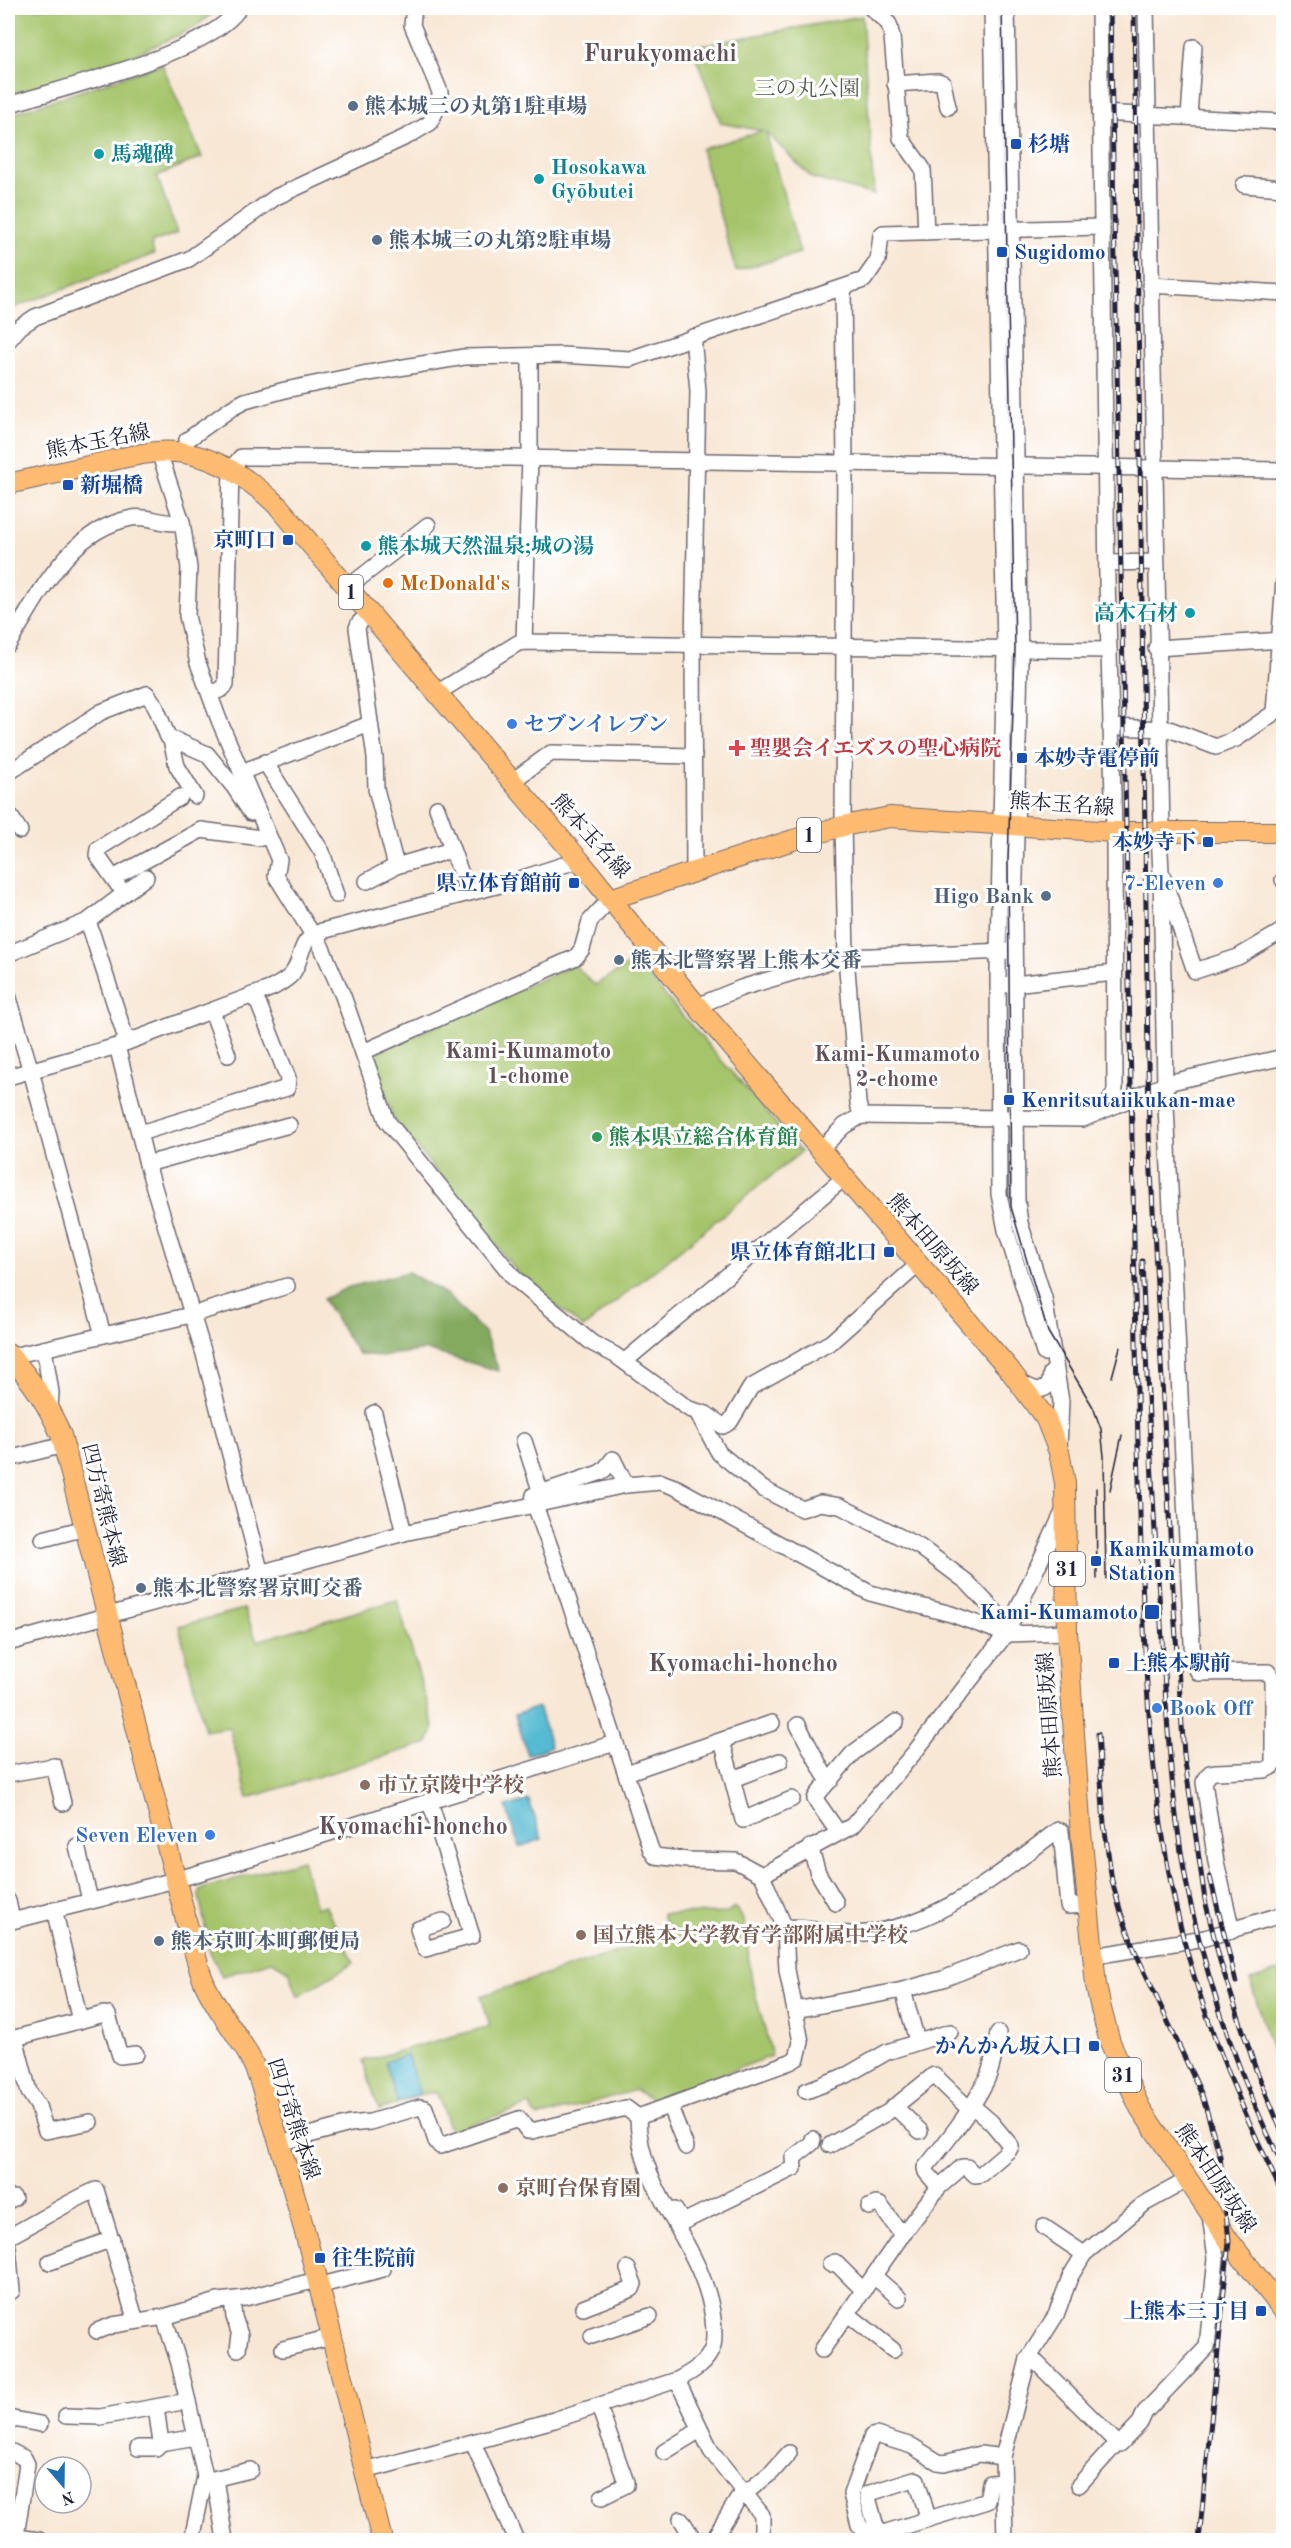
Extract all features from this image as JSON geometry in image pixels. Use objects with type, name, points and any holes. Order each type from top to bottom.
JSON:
[{"type":"main road","name":"熊本玉名線","points":[[8,484],[125,457],[159,452],[205,459],[231,469],[260,488],[279,507],[610,899],[843,825],[890,816],[1114,832],[1284,832]]},
{"type":"main road","name":"熊本田原坂線","points":[[610,899],[697,1006],[920,1263],[1018,1380],[1046,1419],[1059,1452],[1067,1505],[1067,1632],[1087,1905],[1101,2009],[1110,2042],[1140,2108],[1209,2212],[1259,2282],[1284,2311]]},
{"type":"main road","name":"四方寄熊本線","points":[[8,1356],[34,1383],[50,1409],[64,1445],[175,1880],[204,1983],[245,2048],[257,2073],[279,2143],[332,2337],[382,2541]]},
{"type":"street","points":[[8,105],[139,65],[177,50],[217,30],[240,8]]},
{"type":"street","points":[[8,341],[20,327],[35,317],[189,259],[276,197],[408,136],[430,123],[439,104],[440,92],[412,25],[414,8]]},
{"type":"street","points":[[871,8],[889,24],[901,138],[923,169],[926,232]]},
{"type":"street","points":[[992,8],[1000,466],[1012,649]]},
{"type":"street","points":[[1007,8],[1017,467],[1007,824],[998,951],[999,1194],[1002,1214],[1061,1401]]},
{"type":"street","points":[[1099,8],[1110,727],[1114,832],[1115,1092],[1105,1109]]},
{"type":"street","points":[[1146,8],[1150,285],[1156,468],[1156,648],[1165,1085],[1193,1663],[1199,1673],[1205,1674],[1269,1672],[1278,1693],[1273,1766],[1265,1770],[1210,1773],[1204,1782],[1216,1862],[1232,1931]]},
{"type":"street","points":[[1189,116],[1194,47]]},
{"type":"street","points":[[895,84],[938,81],[943,83],[948,107]]},
{"type":"street","points":[[1100,112],[1284,122]]},
{"type":"street","points":[[1244,185],[1284,188]]},
{"type":"street","points":[[182,454],[187,440],[196,431],[245,401],[329,381],[464,357],[630,359],[644,357],[693,337],[864,280],[878,260],[881,236],[886,232],[1101,227]]},
{"type":"street","points":[[1150,285],[1284,293]]},
{"type":"street","points":[[843,288],[845,462],[843,825],[846,957],[861,1116]]},
{"type":"street","points":[[693,337],[698,391],[693,644],[694,872]]},
{"type":"street","points":[[524,642],[530,458],[530,356]]},
{"type":"street","points":[[159,452],[182,522],[188,562],[188,625],[198,663],[279,860],[276,876]]},
{"type":"street","points":[[210,694],[226,685],[231,469],[241,457],[249,455],[1284,470]]},
{"type":"street","points":[[8,645],[56,569],[80,541],[109,526],[135,518],[182,522]]},
{"type":"street","points":[[347,588],[428,525]]},
{"type":"street","points":[[179,608],[188,562]]},
{"type":"street","points":[[1107,562],[1156,562]]},
{"type":"street","points":[[1110,727],[1169,729],[1216,747],[1236,739],[1279,709],[1284,581]]},
{"type":"street","points":[[369,614],[357,628],[376,789],[396,866]]},
{"type":"street","points":[[1156,648],[1282,640]]},
{"type":"street","points":[[436,693],[518,643],[524,642],[1109,650]]},
{"type":"street","points":[[8,773],[101,712],[147,694],[155,705],[168,738],[171,740],[187,796],[98,849],[97,855],[123,893]]},
{"type":"street","points":[[241,771],[370,724]]},
{"type":"street","points":[[171,740],[202,750],[207,754],[247,805],[276,876],[318,939],[343,996],[391,1128],[514,1278],[591,1343],[625,1361],[668,1395],[696,1412],[706,1414],[723,1426],[727,1426],[751,1387],[831,1342],[920,1263]]},
{"type":"street","points":[[511,783],[551,753],[694,756]]},
{"type":"street","points":[[265,762],[322,852],[336,895]]},
{"type":"street","points":[[437,808],[468,893]]},
{"type":"street","points":[[8,813],[20,831]]},
{"type":"street","points":[[1007,824],[1014,951],[1018,1212],[1044,1299],[1061,1401],[1059,1452]]},
{"type":"street","points":[[113,878],[201,830],[261,838]]},
{"type":"street","points":[[367,881],[396,866],[452,850]]},
{"type":"street","points":[[8,1077],[122,1044],[272,988],[288,978],[294,971],[302,947],[313,934],[338,925],[468,893],[579,860]]},
{"type":"street","points":[[1161,872],[1195,971],[1238,957],[1284,930]]},
{"type":"street","points":[[8,954],[88,921],[146,877]]},
{"type":"street","points":[[363,1052],[576,957],[582,950],[590,921],[610,899]]},
{"type":"street","points":[[88,921],[122,1044],[147,1164],[204,1354],[261,1574]]},
{"type":"street","points":[[697,1006],[741,988],[846,957],[1014,951]]},
{"type":"street","points":[[998,985],[1114,972]]},
{"type":"street","points":[[8,995],[104,1335]]},
{"type":"street","points":[[140,1133],[286,1088],[288,1078],[259,1005],[252,995]]},
{"type":"street","points":[[212,1011],[228,1055]]},
{"type":"street","points":[[821,1149],[844,1126],[861,1116],[1083,1119],[1165,1085],[1284,1057]]},
{"type":"street","points":[[147,1164],[289,1125]]},
{"type":"street","points":[[625,1361],[844,1178]]},
{"type":"street","points":[[8,1356],[191,1315],[287,1286]]},
{"type":"street","points":[[44,1349],[51,1392],[50,1409]]},
{"type":"street","points":[[1018,1380],[1030,1388],[1040,1390],[1048,1387],[1051,1373]]},
{"type":"street","points":[[696,1412],[719,1453],[763,1489],[802,1509],[820,1503],[840,1506],[913,1542],[967,1582],[1004,1621],[1006,1634]]},
{"type":"street","points":[[374,1413],[404,1533]]},
{"type":"street","points":[[524,1441],[538,1499],[651,1850],[655,1856],[687,1860],[736,1861],[762,1875],[785,1928],[787,1970],[801,2042],[797,2058],[638,2117]]},
{"type":"street","points":[[8,1458],[64,1445]]},
{"type":"street","points":[[538,1499],[599,1473],[613,1459],[626,1485]]},
{"type":"street","points":[[8,1643],[109,1617],[404,1533],[538,1499],[626,1485],[662,1482],[870,1593],[951,1614],[1006,1634],[1067,1632]]},
{"type":"street","points":[[762,1875],[852,1826],[914,1753],[1006,1634],[1067,1505]]},
{"type":"street","points":[[43,1539],[85,1528]]},
{"type":"street","points":[[838,1832],[815,1799],[853,1753],[896,1722]]},
{"type":"street","points":[[626,1773],[772,1723]]},
{"type":"street","points":[[798,1725],[824,1774],[831,1780]]},
{"type":"street","points":[[722,1741],[743,1820],[792,1799]]},
{"type":"street","points":[[8,1901],[10,1921],[175,1880],[615,1743]]},
{"type":"street","points":[[733,1779],[780,1761]]},
{"type":"street","points":[[8,1774],[54,1766],[63,1803]]},
{"type":"street","points":[[430,1802],[472,1936],[425,1949],[418,1929],[442,1921]]},
{"type":"street","points":[[785,1928],[854,1934],[895,1928],[916,1921],[1000,1875],[1058,1830],[1062,1831],[1068,1906],[1087,1905]]},
{"type":"street","points":[[77,1846],[90,1900]]},
{"type":"street","points":[[810,1847],[818,1873],[836,1904]]},
{"type":"street","points":[[54,1909],[80,2021]]},
{"type":"street","points":[[1094,1956],[1176,1943],[1232,1931],[1284,1914]]},
{"type":"street","points":[[795,2010],[903,1990],[963,1972],[1019,1949]]},
{"type":"street","points":[[903,1990],[917,2041]]},
{"type":"street","points":[[90,2122],[46,2131],[38,2106],[29,2092],[11,2039],[104,2014],[108,2015],[120,2056],[136,2054]]},
{"type":"street","points":[[806,2091],[847,2075],[884,2053],[950,2032]]},
{"type":"street","points":[[939,2187],[925,2168],[972,2108],[975,2098],[985,2084],[999,2033]]},
{"type":"street","points":[[822,2350],[939,2187],[962,2167],[967,2167],[978,2175],[1011,2146],[991,2122],[972,2108],[967,2107],[934,2075],[873,2121],[830,2145]]},
{"type":"street","points":[[894,2106],[920,2131]]},
{"type":"street","points":[[279,2143],[351,2124],[370,2122],[420,2107],[424,2108],[440,2146],[519,2119],[528,2131],[532,2131],[626,2108],[638,2117],[641,2144],[650,2174],[668,2213],[686,2242],[710,2301],[714,2339],[712,2349],[695,2371],[677,2380],[599,2406],[365,2471]]},
{"type":"street","points":[[670,2107],[686,2146]]},
{"type":"street","points":[[668,2213],[675,2210],[683,2222],[794,2169],[793,2157],[812,2143],[813,2139]]},
{"type":"street","points":[[1005,2541],[1003,2457],[1028,2359],[1056,2315],[1070,2277],[1084,2254],[1144,2204],[1187,2180]]},
{"type":"street","points":[[8,2237],[52,2215],[68,2202],[96,2190],[136,2321]]},
{"type":"street","points":[[869,2207],[880,2205],[903,2235]]},
{"type":"street","points":[[1079,2485],[1140,2423],[1145,2412],[1208,2347],[1216,2258],[1209,2212]]},
{"type":"street","points":[[1044,2227],[1084,2254]]},
{"type":"street","points":[[50,2262],[112,2239]]},
{"type":"street","points":[[8,2247],[12,2292]]},
{"type":"street","points":[[830,2264],[835,2262],[864,2291]]},
{"type":"street","points":[[97,2331],[113,2325],[164,2317],[218,2301],[383,2269]]},
{"type":"street","points":[[583,2308],[632,2289],[634,2284],[628,2269]]},
{"type":"street","points":[[875,2277],[899,2298]]},
{"type":"street","points":[[232,2300],[240,2336],[238,2349]]},
{"type":"street","points":[[848,2314],[893,2350]]},
{"type":"street","points":[[592,2336],[650,2316]]},
{"type":"street","points":[[164,2317],[208,2481],[192,2541]]},
{"type":"street","points":[[283,2349],[332,2337]]},
{"type":"street","points":[[1028,2359],[1036,2363],[1117,2444]]},
{"type":"street","points":[[677,2380],[700,2430],[719,2463],[762,2515],[762,2541]]},
{"type":"street","points":[[66,2416],[100,2417],[188,2401]]},
{"type":"street","points":[[599,2406],[626,2482],[626,2485],[602,2497]]},
{"type":"street","points":[[156,2407],[161,2443]]},
{"type":"street","points":[[8,2418],[40,2424]]},
{"type":"street","points":[[664,2452],[700,2430]]},
{"type":"street","points":[[871,2541],[859,2525],[852,2494],[872,2436],[876,2435],[912,2446],[938,2462],[944,2463],[980,2454],[1003,2457]]},
{"type":"street","points":[[138,2448],[156,2448],[161,2443],[196,2437]]},
{"type":"street","points":[[472,2443],[516,2541]]},
{"type":"street","points":[[8,2450],[24,2458],[27,2464],[12,2536],[39,2541]]},
{"type":"street","points":[[713,2541],[738,2499],[772,2472],[789,2453]]},
{"type":"street","points":[[208,2481],[250,2470]]},
{"type":"street","points":[[208,2481],[216,2485],[225,2541]]},
{"type":"street","points":[[928,2518],[987,2501],[990,2483],[1002,2482]]},
{"type":"street","points":[[681,2519],[694,2540]]},
{"type":"street","points":[[683,2540],[694,2540]]},
{"type":"green space","points":[[8,8],[219,8],[194,28],[134,55],[8,96]]},
{"type":"green space","name":"三の丸公園","points":[[862,16],[874,195],[812,178],[766,132],[800,253],[736,271],[701,149],[763,131],[721,123],[692,47]]},
{"type":"green space","points":[[162,64],[202,157],[157,176],[177,233],[151,243],[154,254],[8,310],[8,115]]},
{"type":"green space","name":"熊本県立総合体育館","points":[[635,961],[801,1152],[583,1328],[517,1272],[394,1119],[371,1055],[574,965],[595,985]]},
{"type":"green space","points":[[408,1272],[446,1294],[484,1332],[499,1371],[426,1350],[381,1356],[358,1354],[323,1299],[349,1287]]},
{"type":"green space","points":[[397,1600],[434,1727],[428,1743],[248,1798],[229,1727],[205,1731],[179,1626],[244,1609],[257,1641]]},
{"type":"green space","points":[[302,1860],[316,1908],[325,1905],[354,1963],[298,1996],[289,1971],[272,1961],[222,1976],[210,1952],[199,1895],[201,1889]]},
{"type":"green space","points":[[735,1907],[744,1920],[752,1982],[772,2056],[653,2100],[636,2090],[539,2117],[530,2105],[453,2130],[448,2125],[437,2093],[427,2093],[379,2110],[363,2061],[490,2026],[481,1996],[669,1935],[662,1914],[727,1913]]},
{"type":"green space","points":[[1278,1972],[1283,1990],[1283,2086],[1250,1980]]},
{"type":"water","points":[[538,1707],[551,1747],[528,1755],[515,1715]]},
{"type":"water","points":[[529,1800],[542,1839],[519,1847],[506,1807]]},
{"type":"water","points":[[407,2055],[420,2094],[397,2102],[385,2062]]},
{"type":"tram line","points":[[1002,8],[1015,649],[1008,861],[1011,1207],[1048,1332],[1093,1407],[1101,1429],[1104,1456],[1106,1579]]},
{"type":"tram line","points":[[1112,1377],[1120,1347]]},
{"type":"tram line","points":[[1110,1490],[1122,1435]]},
{"type":"tram line","points":[[1096,1488],[1097,1579]]},
{"type":"railway","points":[[1110,8],[1138,1446],[1151,1739],[1166,1855],[1186,1949],[1222,2058],[1284,2197]]},
{"type":"railway","points":[[1134,8],[1149,1134],[1184,1755],[1205,1900],[1220,1961],[1255,2067],[1284,2137]]},
{"type":"railway","points":[[1142,1261],[1158,1578],[1168,1731],[1179,1839],[1192,1910],[1219,2008],[1255,2107],[1284,2167]]},
{"type":"railway","points":[[1098,1734],[1104,1824],[1112,1881],[1121,1913],[1135,1951],[1202,2095],[1220,2156],[1229,2241],[1199,2540]]},
{"type":"railway","points":[[1210,1877],[1236,1982]]},
{"type":"place","name":"熊本城三の丸第1駐車場","points":[[353,106]]},
{"type":"place","name":"杉塘","points":[[1016,144]]},
{"type":"place","name":"馬魂碑","points":[[99,154]]},
{"type":"place","name":"Hosokawa Gyōbutei","points":[[539,179]]},
{"type":"place","name":"熊本城三の丸第2駐車場","points":[[377,240]]},
{"type":"place","name":"Sugidomo","points":[[1002,252]]},
{"type":"place","name":"新堀橋","points":[[68,485]]},
{"type":"place","name":"京町口","points":[[288,540]]},
{"type":"place","name":"熊本城天然温泉;城の湯","points":[[366,546]]},
{"type":"place","name":"McDonald's","points":[[388,583]]},
{"type":"place","name":"高木石材","points":[[1190,613]]},
{"type":"place","name":"セブンイレブン","points":[[512,724]]},
{"type":"place","name":"聖嬰会イエズスの聖心病院","points":[[737,748]]},
{"type":"place","name":"本妙寺電停前","points":[[1022,758]]},
{"type":"place","name":"本妙寺下","points":[[1208,842]]},
{"type":"place","name":"県立体育館前","points":[[574,883]]},
{"type":"place","name":"7-Eleven","points":[[1218,883]]},
{"type":"place","name":"Higo Bank","points":[[1046,896]]},
{"type":"place","name":"熊本北警察署上熊本交番","points":[[619,960]]},
{"type":"place","name":"Kenritsutaiikukan-mae","points":[[1009,1100]]},
{"type":"place","name":"熊本県立総合体育館","points":[[597,1137]]},
{"type":"place","name":"県立体育館北口","points":[[889,1252]]},
{"type":"place","name":"Kamikumamoto Station","points":[[1096,1561]]},
{"type":"place","name":"熊本北警察署京町交番","points":[[141,1588]]},
{"type":"place","name":"Kami-Kumamoto","points":[[1152,1612]]},
{"type":"place","name":"上熊本駅前","points":[[1114,1663]]},
{"type":"place","name":"Book Off","points":[[1157,1708]]},
{"type":"place","name":"市立京陵中学校","points":[[365,1785]]},
{"type":"place","name":"Seven Eleven","points":[[210,1835]]},
{"type":"place","name":"国立熊本大学教育学部附属中学校","points":[[581,1935]]},
{"type":"place","name":"熊本京町本町郵便局","points":[[159,1941]]},
{"type":"place","name":"かんかん坂入口","points":[[1094,2046]]},
{"type":"place","name":"京町台保育園","points":[[503,2188]]},
{"type":"place","name":"往生院前","points":[[320,2258]]},
{"type":"place","name":"上熊本三丁目","points":[[1261,2311]]},
{"type":"district","name":"Furukyomachi","points":[[660,53]]},
{"type":"district","name":"Kami-Kumamoto 1-chome","points":[[528,1062]]},
{"type":"district","name":"Kami-Kumamoto 2-chome","points":[[897,1066]]},
{"type":"district","name":"Kyomachi-honcho","points":[[743,1663]]},
{"type":"district","name":"Kyomachi-honcho","points":[[413,1826]]}]
